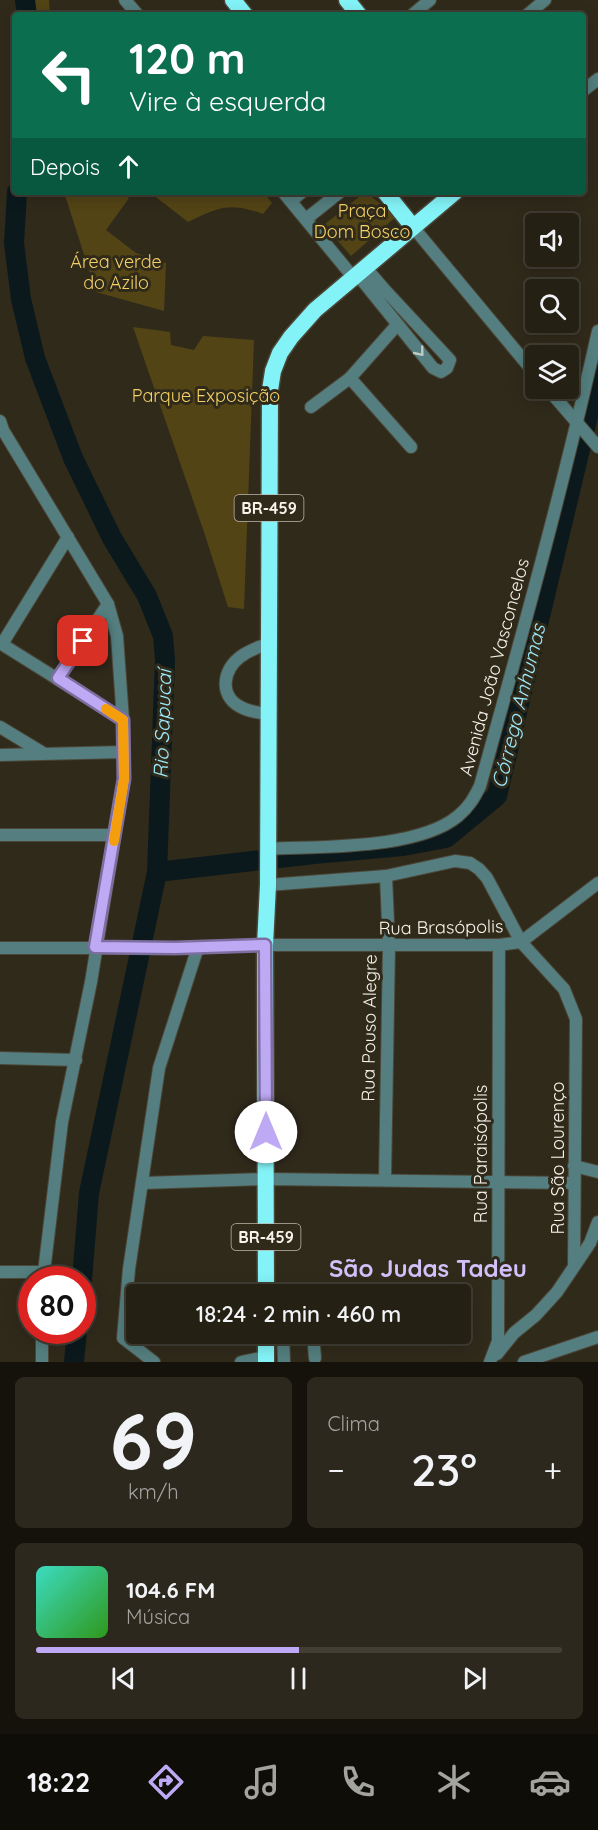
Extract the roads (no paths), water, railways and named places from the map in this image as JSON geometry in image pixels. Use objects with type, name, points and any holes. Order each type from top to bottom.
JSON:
[{"type":"highway","points":[[233,0],[243,12]]},
{"type":"highway","points":[[347,0],[357,12]]},
{"type":"highway","points":[[387,195],[413,227]]},
{"type":"highway","name":"BR-459","points":[[266,1284],[265,945],[268,880],[269,415],[273,371],[291,337],[315,310],[451,195]]},
{"type":"highway","points":[[266,1344],[266,1360]]},
{"type":"street","points":[[125,0],[135,12]]},
{"type":"street","points":[[416,12],[430,0]]},
{"type":"street","points":[[531,12],[545,0]]},
{"type":"street","points":[[586,88],[598,79]]},
{"type":"street","points":[[306,219],[336,195]]},
{"type":"street","points":[[287,197],[358,272],[433,368],[441,372],[447,369],[450,360],[384,290],[358,272]]},
{"type":"street","points":[[413,227],[525,362]]},
{"type":"street","points":[[312,407],[350,378],[398,325]]},
{"type":"street","name":"Avenida João Vasconcelos","points":[[268,852],[375,844],[416,836],[457,817],[471,804],[480,786],[578,426],[598,331]]},
{"type":"street","points":[[350,378],[411,447]]},
{"type":"street","points":[[556,399],[596,445]]},
{"type":"street","points":[[1,427],[108,604],[117,636],[123,720],[124,779],[91,982],[62,1122],[44,1266]]},
{"type":"street","points":[[68,537],[1,643],[123,720]]},
{"type":"street","points":[[58,678],[108,604]]},
{"type":"street","points":[[268,643],[244,654],[230,666],[225,679],[229,698],[244,709],[268,714]]},
{"type":"street","points":[[0,727],[44,754]]},
{"type":"street","points":[[0,755],[124,752]]},
{"type":"street","points":[[0,835],[115,834]]},
{"type":"street","name":"Rua São Lourenço","points":[[387,876],[455,861],[470,863],[487,878],[521,942],[564,989],[576,1019],[574,1264]]},
{"type":"street","points":[[268,880],[387,876]]},
{"type":"street","name":"Rua Pouso Alegre","points":[[385,1179],[387,876]]},
{"type":"street","name":"Rua Brasópolis","points":[[95,947],[500,945],[521,942],[598,883]]},
{"type":"street","name":"Rua Paraisópolis","points":[[490,1362],[498,1341],[500,945]]},
{"type":"street","points":[[0,948],[95,947]]},
{"type":"street","points":[[154,1362],[123,1338],[129,1269],[159,1068],[198,947]]},
{"type":"street","points":[[0,1058],[76,1060]]},
{"type":"street","points":[[574,1166],[598,1172]]},
{"type":"street","points":[[143,1183],[267,1179],[574,1183]]},
{"type":"street","points":[[490,1362],[514,1333],[536,1315],[556,1292],[590,1243],[598,1222]]},
{"type":"street","points":[[0,1272],[18,1274]]},
{"type":"street","points":[[524,1362],[598,1337]]},
{"type":"street","points":[[42,1344],[42,1362]]},
{"type":"street","points":[[283,1344],[284,1362]]},
{"type":"street","points":[[314,1344],[315,1358]]},
{"type":"street","points":[[241,1362],[266,1360]]},
{"type":"waterway","name":"Rio Sapucaí","points":[[25,0],[27,12]]},
{"type":"waterway","name":"Rio Sapucaí","points":[[17,195],[14,243],[21,299],[35,358],[73,458],[112,538],[147,596],[163,636],[165,660],[157,872],[89,1193],[83,1266]]},
{"type":"waterway","name":"Córrego Anhumas","points":[[157,872],[403,846],[446,838],[497,796],[598,374]]},
{"type":"waterway","name":"Rio Sapucaí","points":[[74,1362],[76,1344]]},
{"type":"district","name":"São Judas Tadeu","points":[[428,1268]]},
{"type":"park label","name":"Praça Dom Bosco","points":[[362,220]]},
{"type":"park label","name":"Área verde do Azilo","points":[[116,271]]},
{"type":"park label","name":"Parque Exposição","points":[[206,395]]}]
